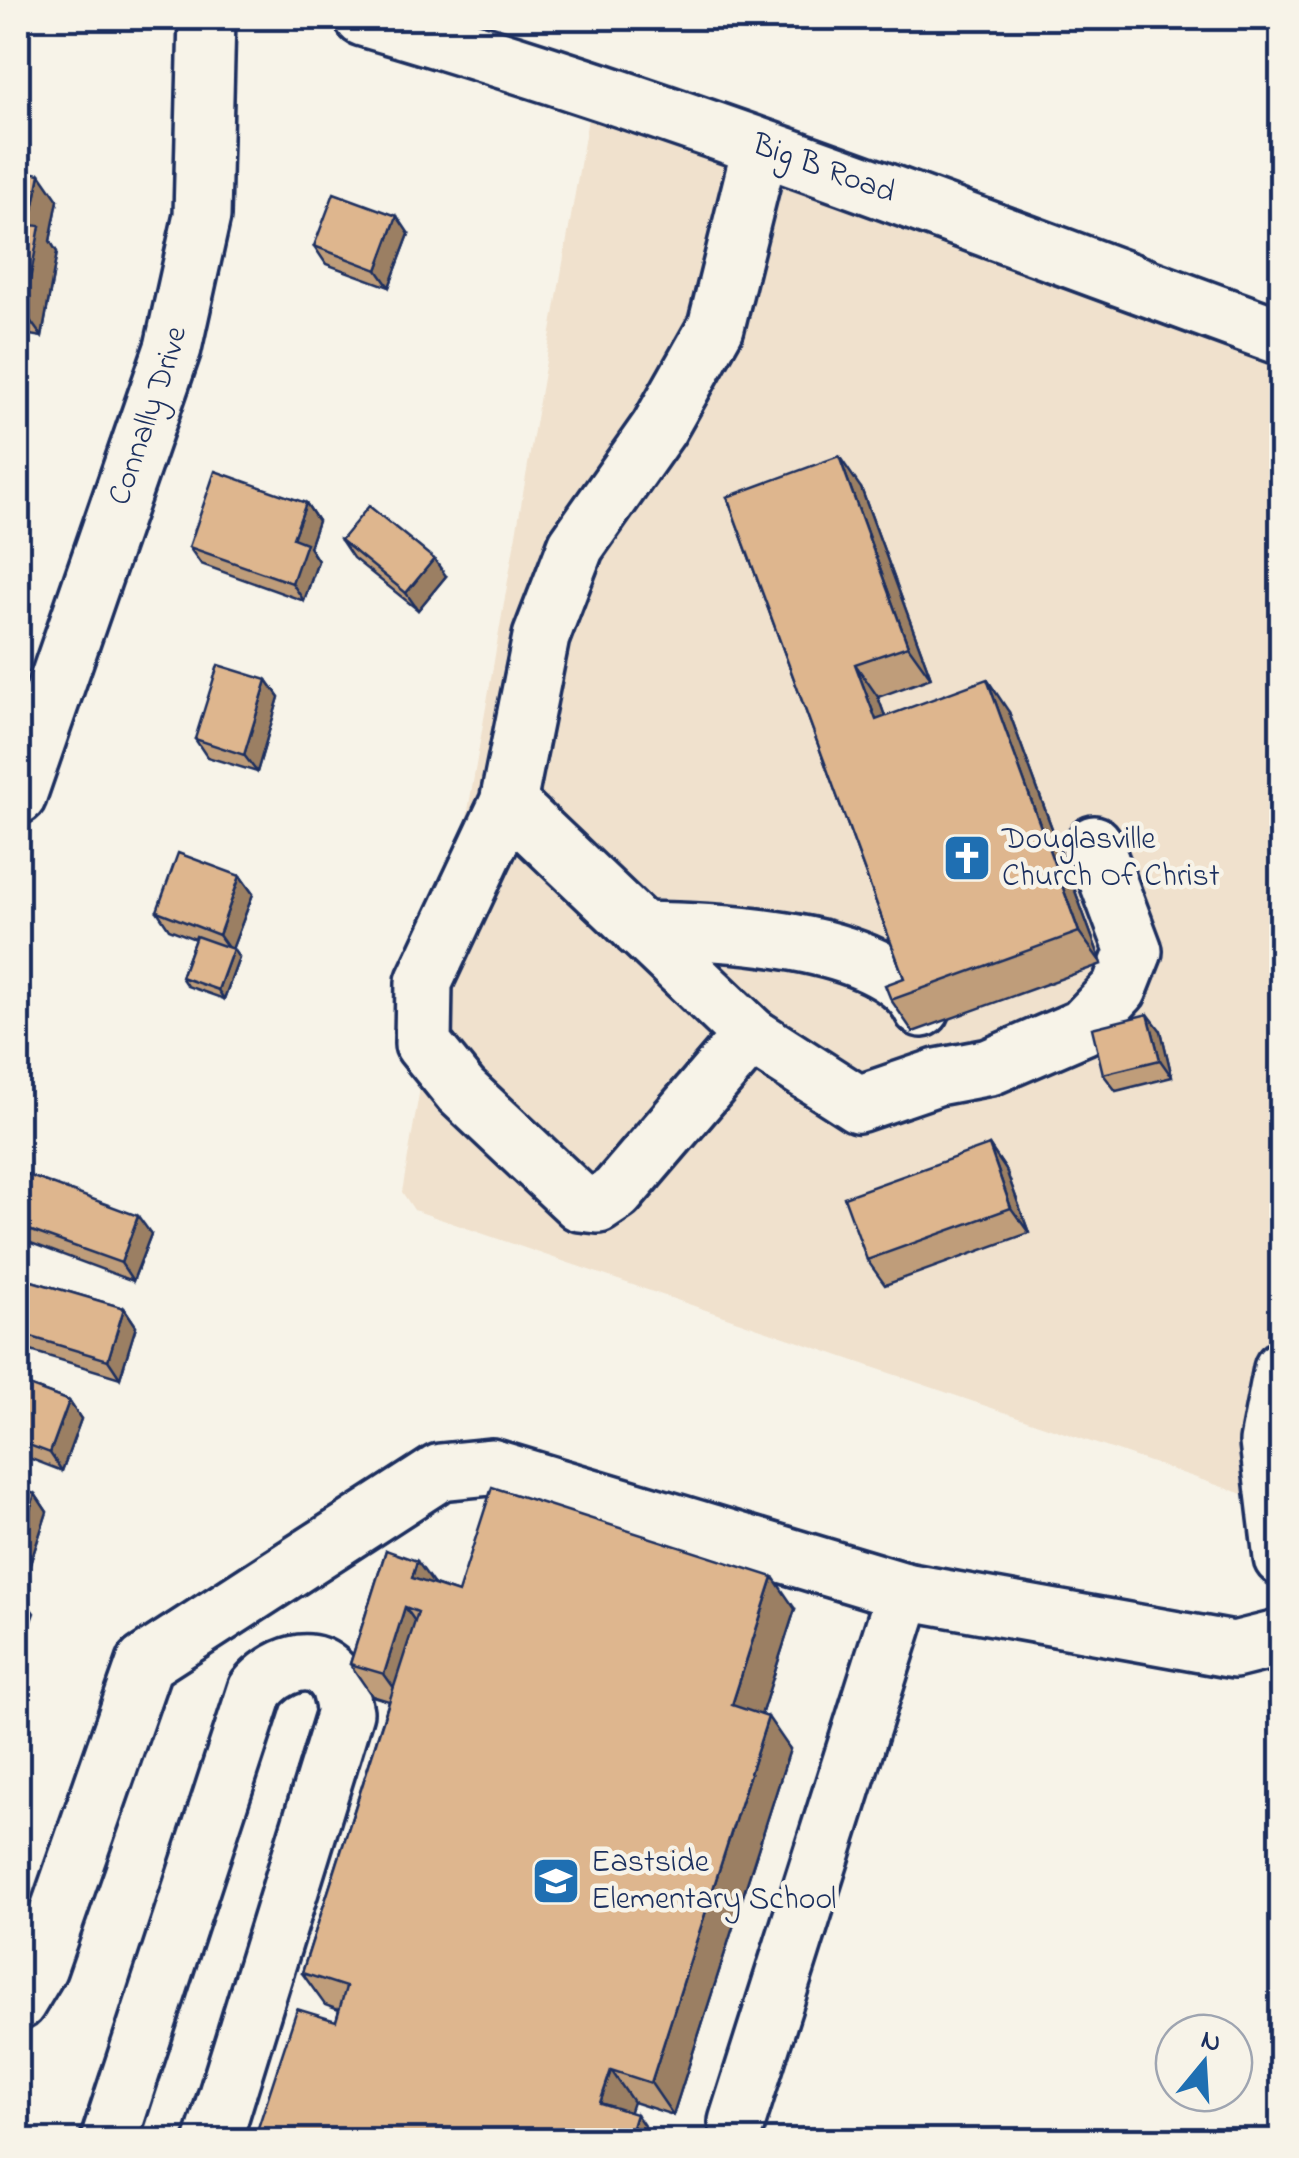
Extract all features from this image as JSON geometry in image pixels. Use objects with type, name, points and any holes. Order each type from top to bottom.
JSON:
[{"type":"street","name":"Connally Drive","points":[[18,796],[173,348],[202,216],[207,18]]},
{"type":"street","name":"Big B Road","points":[[362,18],[469,48],[1282,337]]},
{"type":"street","points":[[749,1034],[616,1193],[598,1205],[580,1203],[461,1091],[423,1044],[424,982],[508,803],[542,637],[576,546],[659,428],[716,327],[760,149]]},
{"type":"street","points":[[508,803],[749,1034],[858,1104],[930,1039]]},
{"type":"street","points":[[640,930],[713,930],[802,946],[873,965],[916,997],[930,1039],[990,1067],[1083,1027],[1118,989],[1134,951],[1094,844]]},
{"type":"street","points":[[1282,1369],[1268,1442],[1282,1558]]},
{"type":"street","points":[[18,2002],[39,1967],[145,1663],[440,1472],[491,1467],[905,1591],[1234,1650],[1282,1638]]},
{"type":"street","points":[[737,2122],[905,1591]]},
{"type":"street","points":[[109,2140],[256,1690],[272,1671],[295,1663],[317,1666],[336,1680],[345,1712],[212,2140]]},
{"type":"shaded area","points":[[590,107],[1281,329],[1281,1507],[414,1210],[402,1192]]},
{"type":"building","points":[[18,170],[40,174],[30,225],[40,226],[24,312],[18,311]]},
{"type":"building","points":[[334,193],[397,216],[377,270],[314,246]]},
{"type":"building","name":"Douglasville Church Of Christ","points":[[839,456],[908,646],[855,664],[876,720],[987,679],[1079,932],[891,1000],[885,985],[904,978],[727,497]]},
{"type":"building","points":[[215,471],[306,503],[293,538],[306,543],[292,583],[189,547]]},
{"type":"building","points":[[369,506],[434,559],[406,593],[341,540]]},
{"type":"building","points":[[218,665],[267,680],[244,755],[195,739]]},
{"type":"building","points":[[178,853],[240,876],[219,935],[157,911]]},
{"type":"building","points":[[196,936],[233,949],[218,990],[181,977]]},
{"type":"building","points":[[1148,1014],[1160,1060],[1103,1074],[1092,1028]]},
{"type":"building","points":[[989,1145],[1011,1208],[867,1260],[844,1197]]},
{"type":"building","points":[[25,1174],[138,1216],[121,1263],[18,1226],[18,1194]]},
{"type":"building","points":[[18,1277],[124,1308],[108,1360],[18,1333]]},
{"type":"building","points":[[18,1382],[69,1401],[50,1453],[18,1441]]},
{"type":"building","name":"Eastside Elementary School","points":[[492,1487],[773,1577],[732,1705],[768,1717],[651,2083],[611,2070],[600,2103],[636,2114],[628,2140],[254,2140],[297,2009],[336,2021],[346,1987],[302,1973],[418,1612],[405,1607],[384,1674],[350,1664],[386,1550],[417,1561],[412,1578],[458,1593]]},
{"type":"building","points":[[18,1489],[35,1494],[18,1546]]},
{"type":"place","name":"Douglasville Church Of Christ","points":[[967,858]]},
{"type":"place","name":"Eastside Elementary School","points":[[556,1881]]}]
